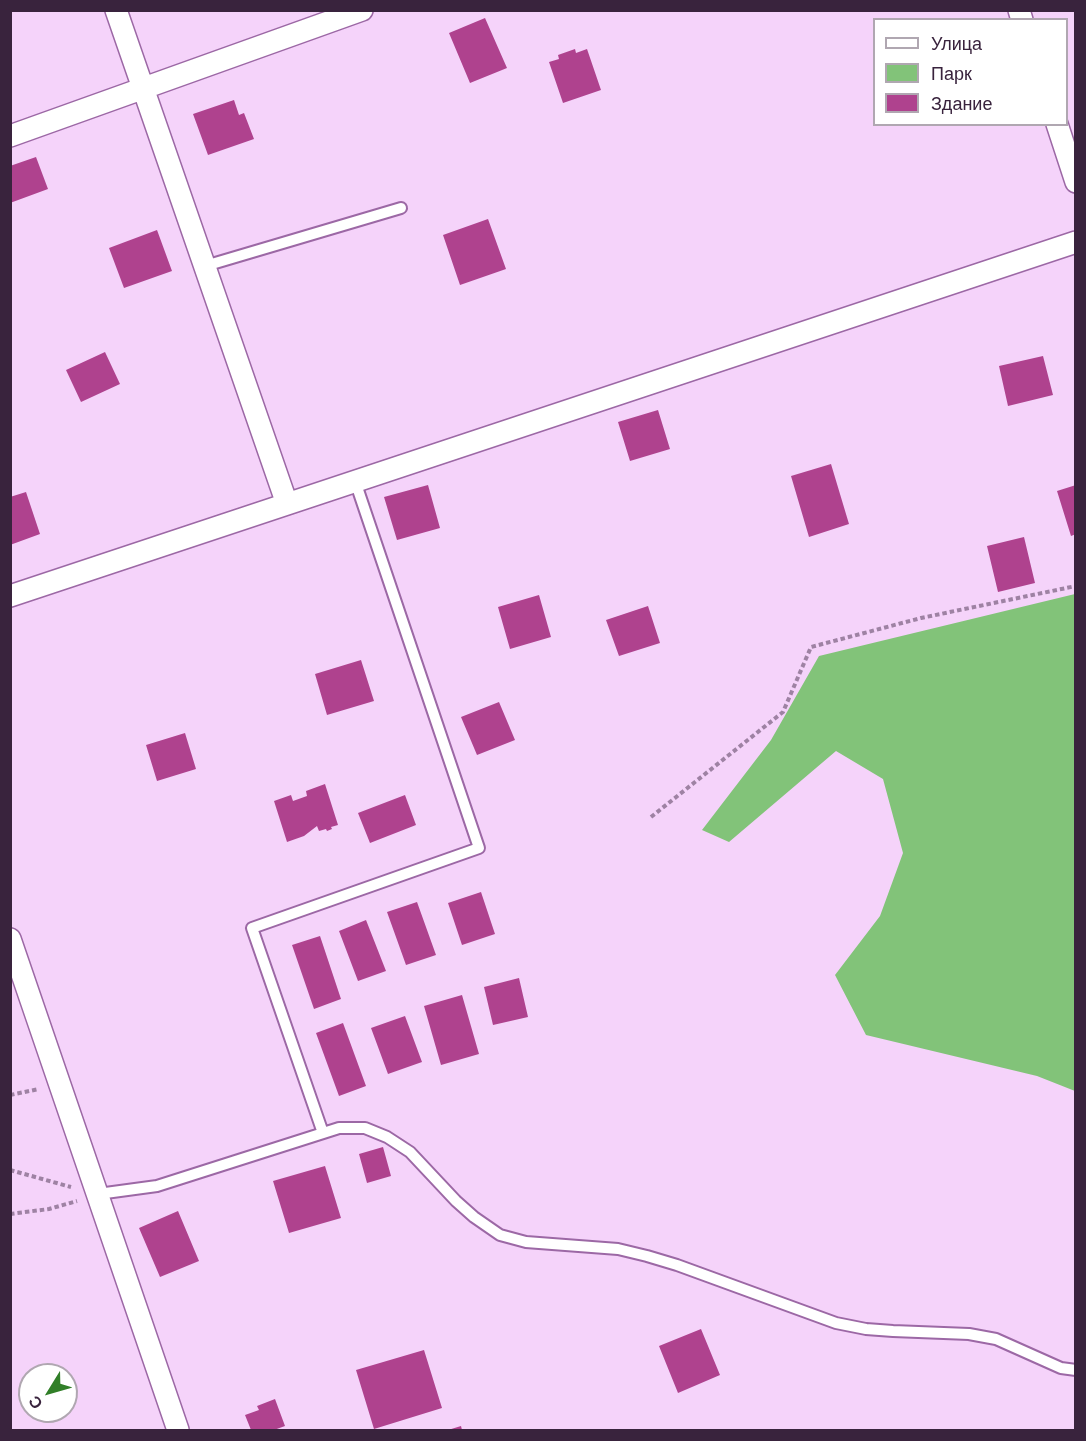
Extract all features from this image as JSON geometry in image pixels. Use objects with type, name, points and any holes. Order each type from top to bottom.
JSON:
[{"type":"street","points":[[116,10],[287,504]]},
{"type":"street","points":[[10,136],[362,10]]},
{"type":"street","points":[[1058,126],[1076,182]]},
{"type":"street","points":[[10,596],[1076,242]]},
{"type":"street","points":[[10,939],[178,1431]]},
{"type":"lane","points":[[205,266],[401,208]]},
{"type":"lane","points":[[323,1133],[252,928],[479,848],[355,481]]},
{"type":"lane","points":[[98,1194],[157,1186],[339,1128],[365,1128],[387,1137],[410,1152],[474,1217],[500,1235],[526,1242],[618,1249],[677,1265],[836,1323],[875,1329],[969,1334],[996,1339],[1061,1368],[1076,1370]]},
{"type":"path","points":[[651,817],[783,712],[811,647],[921,618],[1076,586]]},
{"type":"path","points":[[10,1170],[98,1194]]},
{"type":"path","points":[[10,1214],[49,1209],[98,1194]]},
{"type":"green space","points":[[1076,594],[1075,1091],[1037,1076],[866,1035],[835,975],[880,916],[903,853],[883,779],[836,751],[729,842],[702,830],[771,740],[819,656]]},
{"type":"building","points":[[485,18],[507,68],[470,83],[449,33]]},
{"type":"building","points":[[575,49],[576,53],[587,49],[601,90],[563,103],[549,62],[559,59],[558,55]]},
{"type":"building","points":[[234,100],[239,115],[244,113],[254,139],[208,155],[193,114]]},
{"type":"building","points":[[36,157],[48,189],[10,203],[10,166]]},
{"type":"building","points":[[488,219],[506,269],[460,285],[443,235]]},
{"type":"building","points":[[157,230],[172,271],[124,288],[109,248]]},
{"type":"building","points":[[105,352],[120,384],[81,402],[66,370]]},
{"type":"building","points":[[1043,356],[1053,395],[1008,406],[999,366]]},
{"type":"building","points":[[658,410],[670,449],[630,461],[618,422]]},
{"type":"building","points":[[831,464],[849,524],[809,537],[791,476]]},
{"type":"building","points":[[428,485],[440,528],[397,540],[384,497]]},
{"type":"building","points":[[1076,485],[1076,534],[1071,536],[1057,491]]},
{"type":"building","points":[[26,492],[40,534],[10,545],[10,497]]},
{"type":"building","points":[[1024,537],[1035,583],[998,592],[987,546]]},
{"type":"building","points":[[539,595],[551,637],[510,649],[498,607]]},
{"type":"building","points":[[648,606],[660,643],[619,656],[606,620]]},
{"type":"building","points":[[361,660],[374,701],[327,715],[315,674]]},
{"type":"building","points":[[499,702],[515,740],[477,755],[461,717]]},
{"type":"building","points":[[185,733],[196,769],[157,781],[146,745]]},
{"type":"building","points":[[325,784],[338,825],[327,831],[326,829],[319,831],[317,826],[304,836],[287,842],[274,801],[291,795],[293,801],[307,796],[306,791]]},
{"type":"building","points":[[405,795],[416,825],[370,843],[358,813]]},
{"type":"building","points":[[481,892],[495,934],[462,945],[448,903]]},
{"type":"building","points":[[417,902],[436,955],[406,965],[387,912]]},
{"type":"building","points":[[366,920],[386,971],[358,981],[339,931]]},
{"type":"building","points":[[320,936],[341,999],[314,1009],[292,945]]},
{"type":"building","points":[[519,978],[528,1017],[493,1025],[484,987]]},
{"type":"building","points":[[462,995],[479,1054],[441,1065],[424,1006]]},
{"type":"building","points":[[405,1016],[422,1062],[388,1074],[371,1028]]},
{"type":"building","points":[[343,1023],[366,1086],[339,1096],[316,1033]]},
{"type":"building","points":[[383,1147],[391,1176],[367,1183],[359,1154]]},
{"type":"building","points":[[325,1166],[341,1218],[289,1233],[273,1181]]},
{"type":"building","points":[[178,1211],[199,1261],[160,1277],[139,1228]]},
{"type":"building","points":[[701,1329],[720,1375],[678,1393],[659,1346]]},
{"type":"building","points":[[424,1350],[442,1408],[374,1429],[356,1370]]},
{"type":"building","points":[[275,1399],[285,1426],[274,1430],[251,1430],[245,1415],[259,1410],[257,1406]]},
{"type":"building","points":[[461,1426],[462,1430],[448,1430]]}]
